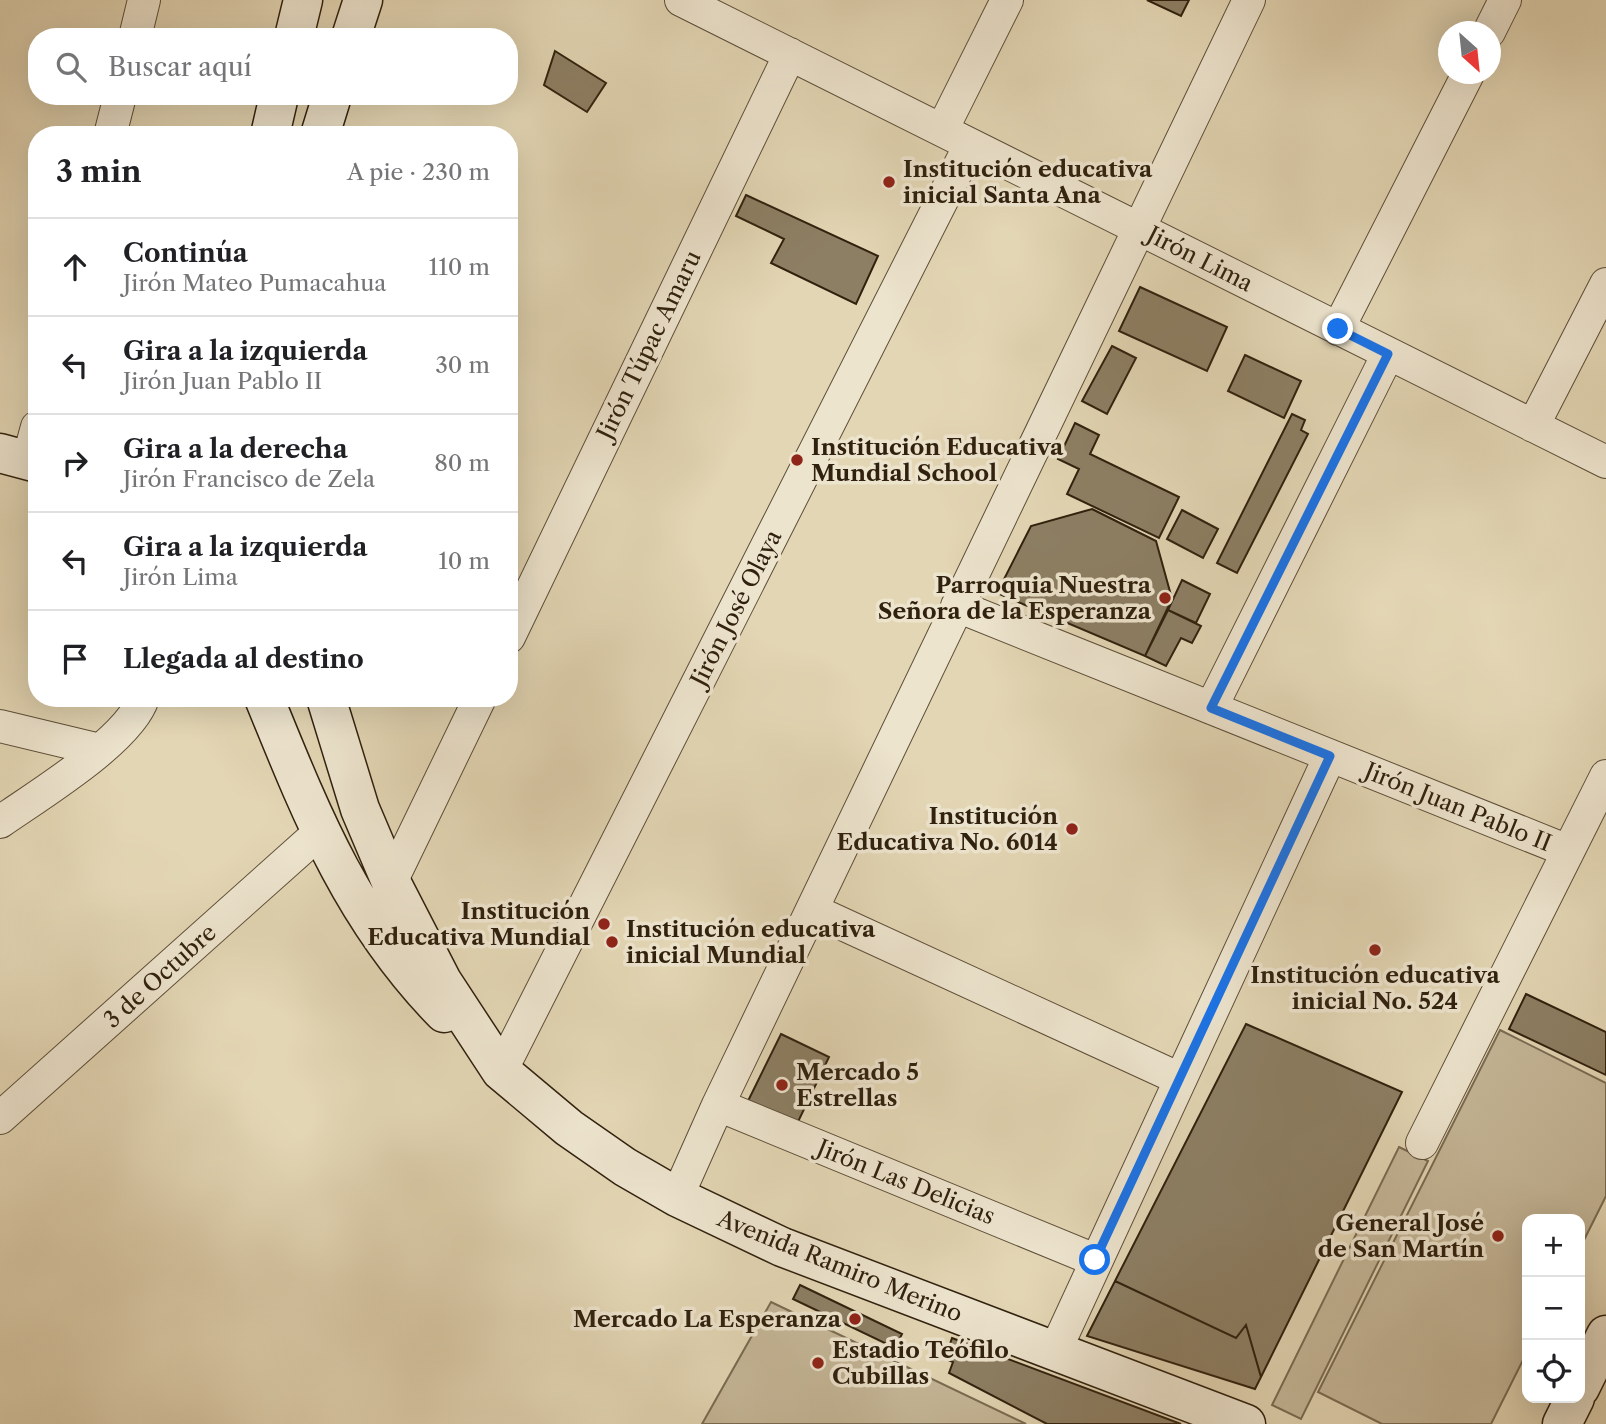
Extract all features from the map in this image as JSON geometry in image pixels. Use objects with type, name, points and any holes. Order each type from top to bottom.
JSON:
[{"type":"street","points":[[137,28],[144,0]]},
{"type":"street","points":[[296,28],[303,0]]},
{"type":"street","points":[[354,28],[363,0]]},
{"type":"street","name":"Jirón Lima","points":[[681,0],[1606,462]]},
{"type":"street","points":[[942,130],[1007,0]]},
{"type":"street","points":[[677,1197],[718,1105],[1249,0]]},
{"type":"street","points":[[1494,21],[1505,0]]},
{"type":"street","name":"Jirón Túpac Amaru","points":[[518,617],[790,54]]},
{"type":"street","points":[[1338,329],[1463,84]]},
{"type":"street","points":[[112,126],[118,105]]},
{"type":"street","points":[[272,126],[277,105]]},
{"type":"street","points":[[323,126],[329,105]]},
{"type":"street","name":"Jirón José Olaya","points":[[501,1071],[971,145]]},
{"type":"street","points":[[1533,426],[1606,284]]},
{"type":"street","points":[[1211,708],[1388,354]]},
{"type":"street","name":"Jirón Juan Pablo II","points":[[957,606],[1568,851]]},
{"type":"street","points":[[0,822],[100,750],[122,730],[140,707]]},
{"type":"street","name":"Avenida Ramiro Merino","points":[[268,707],[320,833],[355,897],[388,948],[425,993],[501,1071],[569,1128],[625,1167],[677,1197],[782,1247],[1247,1424]]},
{"type":"street","name":"Avenida Ramiro Merino","points":[[329,707],[360,809],[391,882],[442,981],[501,1071]]},
{"type":"street","points":[[391,882],[476,707]]},
{"type":"street","points":[[0,726],[100,750]]},
{"type":"street","points":[[1055,1351],[1330,756]]},
{"type":"street","points":[[1422,1143],[1568,851],[1595,827],[1606,776]]},
{"type":"street","name":"3 de Octubre","points":[[0,1118],[320,833]]},
{"type":"street","points":[[812,910],[1180,1079]]},
{"type":"street","name":"Jirón Las Delicias","points":[[718,1105],[1095,1260]]},
{"type":"street","points":[[1585,1378],[1606,1335]]},
{"type":"street","points":[[1562,1424],[1572,1403]]},
{"type":"shaded area","points":[[1500,1030],[1606,1083],[1606,1196],[1585,1238],[1585,1214],[1522,1214],[1522,1362],[1491,1424],[1382,1424],[1318,1392]]},
{"type":"shaded area","points":[[1399,1147],[1428,1161],[1301,1419],[1272,1405]]},
{"type":"shaded area","name":"Estadio Teófilo Cubillas","points":[[771,1302],[1026,1424],[702,1424]]},
{"type":"building","points":[[1147,0],[1189,0],[1181,16]]},
{"type":"building","points":[[555,51],[606,83],[587,112],[544,85]]},
{"type":"building","points":[[746,195],[878,256],[856,304],[771,263],[784,239],[736,216]]},
{"type":"building","points":[[1140,287],[1227,327],[1207,371],[1119,331]]},
{"type":"building","points":[[1112,346],[1136,358],[1107,414],[1082,401]]},
{"type":"building","points":[[1245,355],[1301,381],[1284,418],[1228,391]]},
{"type":"building","points":[[1292,414],[1305,420],[1301,430],[1308,434],[1237,573],[1217,563]]},
{"type":"building","points":[[1075,423],[1099,435],[1090,454],[1179,497],[1159,538],[1067,494],[1079,469],[1058,459]]},
{"type":"building","points":[[1092,509],[1156,541],[1172,599],[1145,656],[997,593],[1031,526]]},
{"type":"building","points":[[1182,510],[1218,529],[1203,558],[1167,539]]},
{"type":"building","points":[[1182,580],[1210,594],[1196,623],[1168,610]]},
{"type":"building","points":[[1168,610],[1201,626],[1192,643],[1181,638],[1166,666],[1145,656]]},
{"type":"building","points":[[1526,994],[1606,1032],[1606,1075],[1509,1029]]},
{"type":"building","points":[[1246,1024],[1402,1092],[1261,1377],[1246,1325],[1236,1338],[1115,1281]]},
{"type":"building","points":[[781,1034],[829,1057],[796,1126],[747,1103]]},
{"type":"building","points":[[1115,1281],[1236,1338],[1246,1325],[1261,1377],[1255,1389],[1087,1336]]},
{"type":"building","points":[[800,1285],[902,1334],[895,1348],[793,1299]]},
{"type":"building","points":[[952,1338],[1181,1424],[1047,1424],[949,1373],[953,1362],[945,1359]]},
{"type":"place","name":"Institución educativa inicial Santa Ana","points":[[889,182]]},
{"type":"place","name":"Institución Educativa Mundial School","points":[[797,460]]},
{"type":"place","name":"Parroquia Nuestra Señora de la Esperanza","points":[[1165,598]]},
{"type":"place","name":"Institución Educativa No. 6014","points":[[1072,829]]},
{"type":"place","name":"Institución Educativa Mundial","points":[[604,924]]},
{"type":"place","name":"Institución educativa inicial Mundial","points":[[612,942]]},
{"type":"place","name":"Institución educativa inicial No. 524","points":[[1375,950]]},
{"type":"place","name":"Mercado 5 Estrellas","points":[[782,1085]]},
{"type":"place","name":"General José de San Martín","points":[[1498,1236]]},
{"type":"place","name":"Mercado La Esperanza","points":[[855,1319]]},
{"type":"place","name":"Estadio Teófilo Cubillas","points":[[818,1363]]},
{"type":"route","points":[[1095,1260],[1330,756],[1211,708],[1388,354],[1338,329]]}]
